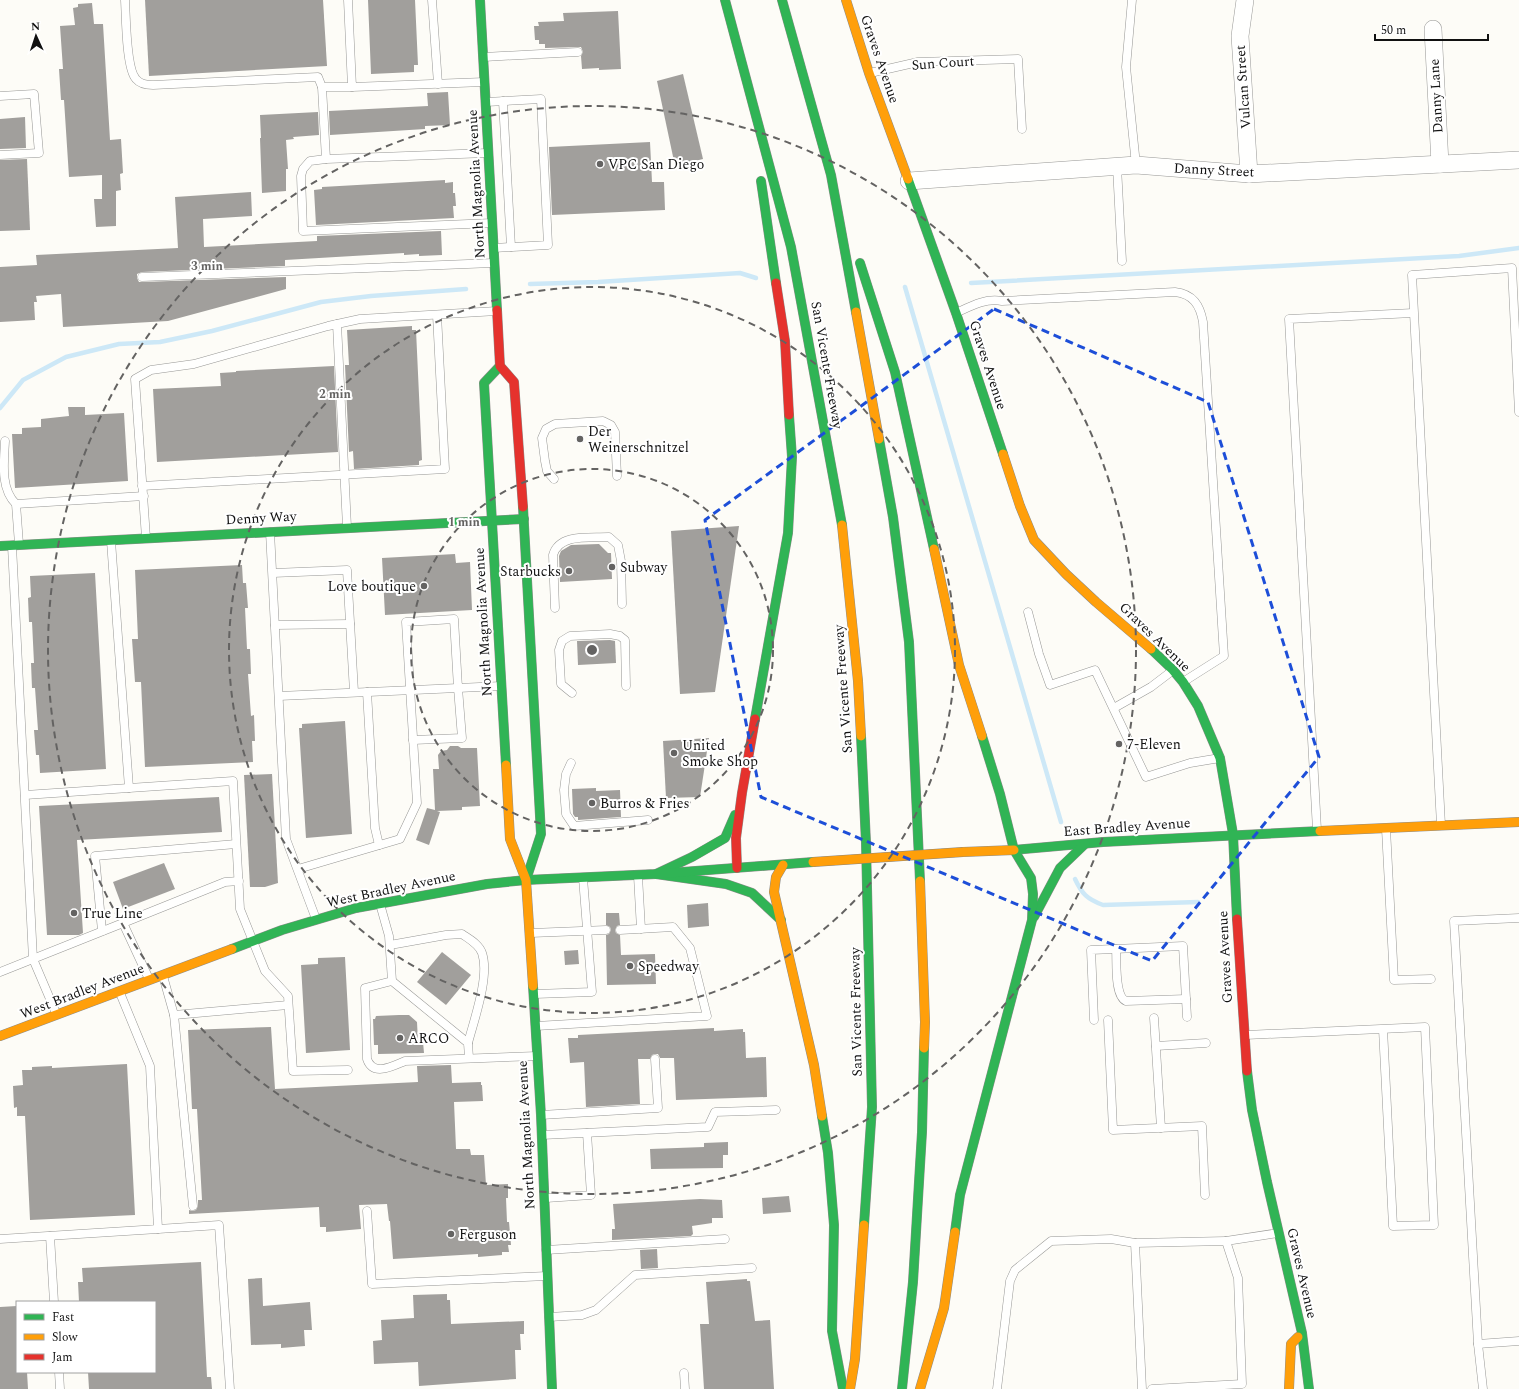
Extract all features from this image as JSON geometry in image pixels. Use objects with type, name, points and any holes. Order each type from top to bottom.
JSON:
[{"type":"main road","name":"North Magnolia Avenue","points":[[480,0],[500,366],[514,382],[524,519],[541,834],[526,880]]},
{"type":"main road","name":"San Vicente Freeway","points":[[725,0],[791,247],[840,511],[858,681],[866,842],[872,1107],[855,1359],[850,1389]]},
{"type":"main road","points":[[782,0],[831,175],[895,372],[959,665],[1000,794],[1014,850],[1031,878],[1033,894],[1032,920],[960,1195],[944,1308],[920,1389]]},
{"type":"main road","name":"Graves Avenue","points":[[846,0],[870,73],[956,313],[1020,506],[1034,540],[1066,574],[1096,602],[1138,636],[1173,670],[1183,682],[1198,706],[1220,758],[1233,834],[1243,1036],[1252,1110],[1278,1233],[1297,1308],[1302,1333],[1308,1389]]},
{"type":"main road","points":[[745,78],[757,155]]},
{"type":"main road","points":[[736,868],[736,838],[742,793],[788,534],[792,457],[786,341],[760,171]]},
{"type":"main road","points":[[831,175],[893,517],[909,642],[920,873],[924,1022],[922,1132],[914,1274],[902,1389]]},
{"type":"main road","name":"North Magnolia Avenue","points":[[500,366],[484,383],[510,839],[526,880],[541,1115],[543,1198],[552,1389]]},
{"type":"main road","name":"Denny Way","points":[[0,546],[524,519]]},
{"type":"main road","points":[[656,874],[692,857],[724,838],[732,823],[742,793]]},
{"type":"main road","name":"East Bradley Avenue","points":[[736,868],[1233,834],[1317,832],[1519,822]]},
{"type":"main road","points":[[1032,920],[1060,868],[1085,844]]},
{"type":"main road","points":[[783,865],[776,877],[774,892],[814,1065],[828,1153],[834,1225],[832,1331],[843,1389]]},
{"type":"main road","name":"West Bradley Avenue","points":[[0,1036],[282,930],[356,908],[487,884],[526,880],[656,874],[736,868]]},
{"type":"main road","points":[[656,874],[726,884],[752,893],[781,920]]},
{"type":"main road","points":[[1289,1389],[1291,1344],[1302,1333]]},
{"type":"street","name":"Vulcan Street","points":[[1245,0],[1240,36],[1249,174]]},
{"type":"street","name":"Danny Lane","points":[[1432,29],[1440,164]]},
{"type":"street","name":"Danny Street","points":[[909,181],[1136,165],[1249,174],[1519,160]]},
{"type":"lane","points":[[125,0],[130,67],[136,80],[140,83],[153,85],[318,77],[322,87],[326,159]]},
{"type":"lane","points":[[348,0],[352,87]]},
{"type":"lane","points":[[432,0],[438,84]]},
{"type":"lane","points":[[1132,0],[1126,67],[1136,165]]},
{"type":"lane","points":[[483,57],[578,52]]},
{"type":"lane","name":"Sun Court","points":[[870,73],[918,62],[1018,59],[1022,129]]},
{"type":"lane","points":[[322,87],[484,82]]},
{"type":"lane","points":[[0,96],[34,94],[39,153],[0,155]]},
{"type":"lane","points":[[485,102],[541,99],[548,245],[493,248]]},
{"type":"lane","points":[[503,101],[511,247]]},
{"type":"lane","points":[[488,153],[326,159],[310,161],[303,169],[301,176],[303,231],[492,223]]},
{"type":"lane","points":[[1117,167],[1122,261]]},
{"type":"lane","points":[[142,277],[455,263],[494,263]]},
{"type":"lane","points":[[1441,826],[1412,275],[1512,268],[1519,412]]},
{"type":"lane","points":[[956,313],[979,302],[994,300],[1002,301],[1175,292],[1188,295],[1199,306],[1203,322],[1224,656],[1183,682]]},
{"type":"lane","points":[[146,538],[135,379],[151,370],[194,364],[360,319],[497,311]]},
{"type":"lane","points":[[1317,832],[1290,319],[1413,313]]},
{"type":"lane","points":[[142,486],[445,469],[437,315]]},
{"type":"lane","points":[[337,324],[347,528]]},
{"type":"lane","points":[[554,479],[547,470],[542,438],[546,428],[555,424],[603,422],[611,425],[614,432],[617,476]]},
{"type":"lane","points":[[5,441],[5,480],[10,498],[16,504],[15,545],[33,959],[57,1015]]},
{"type":"lane","points":[[16,504],[144,496]]},
{"type":"lane","points":[[270,532],[286,839],[317,919]]},
{"type":"lane","points":[[555,608],[553,555],[559,544],[566,539],[609,537],[618,545],[621,561],[622,604]]},
{"type":"lane","points":[[111,541],[129,788]]},
{"type":"lane","points":[[273,573],[347,570],[354,692]]},
{"type":"lane","points":[[1028,612],[1039,654],[1050,685],[1095,670],[1146,777],[1190,763],[1220,758]]},
{"type":"lane","points":[[298,868],[400,839],[417,803],[413,740],[406,622],[454,620],[462,738],[413,740]]},
{"type":"lane","points":[[275,625],[350,624]]},
{"type":"lane","points":[[572,693],[561,684],[559,650],[562,641],[570,636],[610,634],[620,636],[625,640],[626,686]]},
{"type":"lane","points":[[1114,708],[1150,687],[1173,670]]},
{"type":"lane","points":[[279,696],[501,686]]},
{"type":"lane","points":[[366,692],[375,828],[379,845]]},
{"type":"lane","points":[[571,763],[566,774],[564,790],[566,814],[574,826],[648,820]]},
{"type":"lane","points":[[25,795],[233,781],[240,909],[265,971],[288,996],[293,1070],[348,1070]]},
{"type":"lane","points":[[1386,828],[1394,980],[1432,979]]},
{"type":"lane","points":[[102,931],[94,856],[236,844]]},
{"type":"lane","points":[[638,875],[641,929]]},
{"type":"lane","points":[[533,994],[592,992],[583,878]]},
{"type":"lane","points":[[0,972],[225,882],[239,881]]},
{"type":"lane","points":[[380,903],[389,936],[392,981],[468,1044]]},
{"type":"lane","points":[[1483,1389],[1478,1344],[1454,920],[1519,918]]},
{"type":"lane","points":[[123,923],[149,980]]},
{"type":"lane","points":[[535,1026],[708,1016],[690,948],[673,928],[620,930]]},
{"type":"lane","points":[[529,934],[606,930]]},
{"type":"lane","points":[[390,945],[446,935],[462,934],[478,946],[482,953],[484,980],[468,1044],[469,1058]]},
{"type":"lane","points":[[1094,1020],[1091,950],[1183,946],[1187,1017]]},
{"type":"lane","points":[[1116,949],[1118,989],[1123,1000],[1186,999]]},
{"type":"lane","points":[[162,975],[174,1015],[193,1206]]},
{"type":"lane","points":[[392,981],[365,988],[367,1059],[369,1064],[375,1068],[385,1069],[405,1061],[537,1056]]},
{"type":"lane","points":[[119,991],[150,1066],[158,1229]]},
{"type":"lane","points":[[174,1015],[288,1005]]},
{"type":"lane","points":[[1154,1018],[1161,1128]]},
{"type":"lane","points":[[1108,1020],[1113,1130],[1202,1126],[1205,1195]]},
{"type":"lane","points":[[1243,1036],[1383,1028],[1425,1027],[1434,1225],[1393,1226],[1383,1028]]},
{"type":"lane","points":[[1156,1046],[1206,1043]]},
{"type":"lane","points":[[541,1115],[658,1108],[655,1059]]},
{"type":"lane","points":[[541,1135],[708,1127],[715,1112],[776,1110]]},
{"type":"lane","points":[[543,1198],[591,1194],[587,1133]]},
{"type":"lane","points":[[367,1211],[372,1284],[547,1276]]},
{"type":"lane","points":[[0,1238],[219,1225],[230,1389]]},
{"type":"lane","points":[[997,1389],[1010,1281],[1015,1270],[1051,1241],[1111,1239],[1134,1243],[1226,1240],[1278,1233]]},
{"type":"lane","points":[[50,1236],[54,1301]]},
{"type":"lane","points":[[546,1250],[726,1239]]},
{"type":"lane","points":[[1152,1389],[1242,1384],[1238,1278],[1226,1240]]},
{"type":"lane","points":[[1134,1243],[1142,1389]]},
{"type":"lane","points":[[549,1317],[582,1315],[596,1310],[635,1275],[752,1268]]},
{"type":"lane","points":[[1478,1344],[1519,1341]]},
{"type":"lane","points":[[59,1373],[60,1389]]},
{"type":"lane","points":[[684,1373],[685,1389]]},
{"type":"highlighted area","points":[[994,309],[1208,402],[1319,757],[1152,961],[761,797],[705,520]]},
{"type":"building","points":[[145,0],[323,0],[327,66],[149,76]]},
{"type":"building","points":[[368,0],[415,0],[418,65],[414,65],[414,72],[371,74]]},
{"type":"building","points":[[92,3],[94,24],[103,24],[110,140],[121,139],[123,173],[120,174],[121,190],[116,191],[116,226],[96,227],[94,199],[102,199],[102,175],[69,177],[64,100],[61,100],[59,69],[63,69],[60,26],[75,25],[73,8],[78,7],[78,4]]},
{"type":"building","points":[[618,11],[621,69],[582,69],[581,56],[583,52],[581,47],[545,48],[545,44],[539,44],[539,40],[535,40],[534,26],[539,26],[538,22],[564,21],[563,13]]},
{"type":"building","points":[[683,74],[703,159],[675,166],[657,81]]},
{"type":"building","points":[[448,92],[450,125],[425,126],[425,129],[330,135],[329,111],[428,106],[427,93]]},
{"type":"building","points":[[318,112],[319,135],[293,137],[294,139],[286,140],[288,169],[286,169],[286,191],[262,193],[260,115]]},
{"type":"building","points":[[25,117],[26,148],[0,149],[0,119]]},
{"type":"building","name":"VPC San Diego","points":[[650,142],[652,182],[664,182],[665,210],[552,215],[549,147]]},
{"type":"building","points":[[27,159],[30,230],[0,231],[0,160]]},
{"type":"building","points":[[445,180],[445,183],[453,182],[453,193],[455,193],[456,206],[453,206],[454,218],[316,225],[314,190],[322,189],[322,187]]},
{"type":"building","points":[[251,192],[252,216],[203,219],[204,247],[317,241],[317,236],[441,231],[442,255],[419,256],[419,254],[404,255],[404,253],[285,260],[285,266],[142,272],[137,274],[139,282],[286,277],[286,289],[168,321],[63,327],[61,294],[36,296],[37,302],[34,302],[35,320],[0,322],[0,267],[37,265],[36,255],[178,248],[175,197]]},
{"type":"building","points":[[412,326],[412,330],[416,330],[422,460],[419,461],[419,465],[354,469],[353,451],[349,452],[345,365],[349,365],[347,330]]},
{"type":"building","points":[[334,366],[338,452],[157,462],[153,389],[221,386],[220,373]]},
{"type":"building","points":[[68,407],[85,407],[85,415],[124,413],[128,481],[15,488],[12,434],[22,434],[22,428],[41,427],[41,419],[69,416]]},
{"type":"building","points":[[739,526],[715,692],[680,694],[671,531]]},
{"type":"building","points":[[599,544],[608,553],[611,553],[612,579],[560,582],[559,556],[561,551],[571,545]]},
{"type":"building","points":[[455,554],[456,563],[470,562],[472,610],[385,615],[382,558]]},
{"type":"building","points":[[242,565],[243,583],[246,583],[248,608],[245,608],[247,649],[250,649],[251,674],[248,674],[251,716],[254,715],[255,741],[252,741],[253,762],[145,767],[141,682],[135,682],[132,639],[138,639],[135,570]]},
{"type":"building","points":[[95,573],[106,769],[40,773],[39,755],[36,755],[34,730],[38,730],[35,688],[32,688],[31,663],[34,663],[32,622],[29,622],[28,598],[31,597],[30,576]]},
{"type":"building","points":[[577,641],[615,641],[616,663],[578,665]]},
{"type":"building","points":[[345,721],[352,834],[306,838],[299,728],[302,728],[302,724]]},
{"type":"building","points":[[709,738],[700,797],[666,798],[663,741]]},
{"type":"building","points":[[450,746],[477,748],[480,806],[462,807],[462,810],[437,811],[440,812],[429,845],[416,840],[427,808],[435,810],[433,769],[439,769],[438,755],[441,751],[447,750]]},
{"type":"building","points":[[272,774],[278,883],[265,887],[250,887],[244,775]]},
{"type":"building","points":[[596,788],[596,791],[620,790],[621,817],[578,820],[578,817],[575,817],[573,814],[572,789]]},
{"type":"building","points":[[219,797],[222,832],[77,840],[83,933],[79,935],[47,935],[39,806]]},
{"type":"building","points":[[164,863],[175,889],[123,909],[113,882]]},
{"type":"building","points":[[708,903],[709,926],[688,928],[687,905]]},
{"type":"building","points":[[606,913],[619,913],[620,925],[617,926],[615,930],[616,933],[620,935],[621,955],[655,954],[656,984],[607,985],[606,935],[609,934],[611,930],[610,927],[606,925]]},
{"type":"building","points":[[578,950],[579,964],[565,965],[564,951]]},
{"type":"building","points":[[442,952],[471,975],[446,1005],[417,982]]},
{"type":"building","points":[[345,957],[350,1050],[306,1053],[301,965],[318,964],[318,958]]},
{"type":"building","points":[[409,1015],[417,1022],[418,1042],[423,1042],[424,1053],[378,1054],[378,1045],[374,1045],[373,1019],[375,1019],[376,1016]]},
{"type":"building","points":[[271,1027],[275,1089],[418,1082],[417,1066],[451,1065],[452,1083],[481,1082],[483,1101],[454,1102],[456,1149],[470,1149],[471,1155],[484,1155],[486,1185],[508,1184],[508,1198],[506,1198],[507,1222],[509,1222],[511,1245],[508,1245],[509,1252],[502,1252],[502,1255],[478,1257],[478,1254],[393,1259],[387,1204],[359,1205],[361,1229],[326,1232],[326,1227],[320,1227],[319,1207],[189,1214],[189,1210],[196,1210],[198,1200],[202,1200],[197,1109],[192,1109],[188,1030]]},
{"type":"building","points":[[714,1028],[714,1031],[743,1029],[743,1032],[745,1032],[746,1058],[766,1057],[767,1097],[676,1100],[674,1058],[660,1058],[658,1054],[655,1054],[652,1055],[650,1059],[638,1059],[640,1104],[586,1107],[584,1062],[570,1063],[568,1038],[578,1038],[578,1035]]},
{"type":"building","points":[[127,1064],[135,1215],[30,1220],[25,1116],[17,1116],[17,1107],[14,1108],[13,1086],[23,1085],[22,1070],[32,1070],[32,1067],[52,1066],[52,1068]]},
{"type":"building","points":[[728,1142],[728,1155],[723,1155],[723,1168],[651,1169],[650,1149],[704,1147],[704,1143]]},
{"type":"building","points":[[789,1196],[791,1212],[763,1214],[762,1198]]},
{"type":"building","points":[[700,1199],[722,1200],[723,1218],[712,1218],[712,1223],[692,1226],[693,1234],[691,1236],[612,1240],[612,1229],[615,1229],[613,1204]]},
{"type":"building","points":[[657,1249],[658,1268],[641,1269],[640,1250]]},
{"type":"building","points":[[201,1262],[207,1377],[211,1377],[212,1389],[89,1389],[88,1373],[156,1373],[156,1301],[79,1301],[78,1282],[83,1282],[82,1268]]},
{"type":"building","points":[[262,1278],[263,1306],[310,1302],[312,1330],[304,1330],[305,1346],[281,1348],[281,1344],[251,1345],[248,1279]]},
{"type":"building","points":[[747,1279],[747,1281],[750,1281],[755,1321],[770,1320],[774,1389],[704,1389],[700,1324],[709,1324],[706,1282]]},
{"type":"building","points":[[447,1294],[447,1300],[450,1300],[451,1324],[524,1321],[524,1334],[520,1334],[521,1350],[515,1350],[516,1379],[419,1386],[418,1362],[374,1364],[373,1341],[382,1340],[381,1320],[414,1318],[413,1295]]},
{"type":"building","points":[[16,1306],[16,1373],[27,1373],[28,1389],[0,1389],[0,1307]]},
{"type":"waterway","points":[[971,283],[1459,256],[1519,248]]},
{"type":"waterway","points":[[530,284],[598,282],[740,273],[756,278]]},
{"type":"waterway","points":[[905,287],[1061,822]]},
{"type":"waterway","points":[[0,408],[23,380],[66,357],[119,344],[160,342],[212,331],[321,302],[371,296],[466,289]]},
{"type":"waterway","points":[[1075,879],[1080,889],[1086,895],[1093,901],[1103,905],[1198,902]]},
{"type":"traffic: fast","points":[[480,0],[497,310]]},
{"type":"traffic: fast","points":[[725,0],[791,247],[842,525]]},
{"type":"traffic: fast","points":[[782,0],[831,175],[856,312]]},
{"type":"traffic: fast","points":[[908,179],[956,313],[1003,454]]},
{"type":"traffic: fast","points":[[761,181],[776,283]]},
{"type":"traffic: fast","points":[[860,263],[895,372],[934,549]]},
{"type":"traffic: fast","points":[[500,366],[484,383],[506,765]]},
{"type":"traffic: fast","points":[[755,719],[788,533],[792,457],[789,415]]},
{"type":"traffic: fast","points":[[879,439],[893,517],[909,642],[920,881]]},
{"type":"traffic: fast","points":[[523,507],[541,834],[526,880]]},
{"type":"traffic: fast","points":[[0,546],[524,519]]},
{"type":"traffic: fast","points":[[1151,649],[1183,682],[1198,706],[1220,758],[1233,834],[1237,919]]},
{"type":"traffic: fast","points":[[861,736],[866,843],[872,1107],[864,1225]]},
{"type":"traffic: fast","points":[[955,1232],[960,1195],[1032,920],[1033,894],[1031,878],[1014,850],[1000,794],[982,736]]},
{"type":"traffic: fast","points":[[656,874],[692,857],[725,838],[735,815]]},
{"type":"traffic: fast","points":[[1014,850],[1103,842],[1320,831]]},
{"type":"traffic: fast","points":[[1034,917],[1060,868],[1085,844]]},
{"type":"traffic: fast","points":[[526,880],[656,874],[813,862]]},
{"type":"traffic: fast","points":[[656,874],[726,884],[752,893],[781,920]]},
{"type":"traffic: fast","points":[[232,949],[282,930],[356,908],[487,884],[526,880]]},
{"type":"traffic: fast","points":[[533,986],[541,1115],[552,1389]]},
{"type":"traffic: fast","points":[[902,1389],[913,1282],[922,1132],[924,1048]]},
{"type":"traffic: fast","points":[[1247,1071],[1252,1110],[1267,1182],[1302,1333],[1309,1389]]},
{"type":"traffic: fast","points":[[822,1116],[828,1153],[834,1225],[832,1331],[843,1389]]},
{"type":"traffic: slow","points":[[846,0],[869,73],[908,179]]},
{"type":"traffic: slow","points":[[856,312],[879,439]]},
{"type":"traffic: slow","points":[[1003,454],[1020,506],[1034,540],[1066,574],[1096,602],[1151,649]]},
{"type":"traffic: slow","points":[[842,525],[858,681],[861,736]]},
{"type":"traffic: slow","points":[[934,549],[959,665],[982,736]]},
{"type":"traffic: slow","points":[[506,765],[510,839],[526,880],[533,986]]},
{"type":"traffic: slow","points":[[1320,831],[1519,822]]},
{"type":"traffic: slow","points":[[963,852],[1014,850]]},
{"type":"traffic: slow","points":[[813,862],[963,852]]},
{"type":"traffic: slow","points":[[783,865],[776,877],[774,892],[814,1065],[822,1116]]},
{"type":"traffic: slow","points":[[920,881],[925,1022],[924,1048]]},
{"type":"traffic: slow","points":[[0,1036],[232,949]]},
{"type":"traffic: slow","points":[[850,1389],[855,1359],[864,1225]]},
{"type":"traffic: slow","points":[[920,1389],[944,1308],[955,1232]]},
{"type":"traffic: slow","points":[[1289,1389],[1291,1344],[1298,1337]]},
{"type":"traffic: jam","points":[[776,283],[785,341],[789,415]]},
{"type":"traffic: jam","points":[[497,310],[500,366],[514,382],[523,507]]},
{"type":"traffic: jam","points":[[737,868],[736,838],[755,719]]},
{"type":"traffic: jam","points":[[1237,919],[1247,1071]]},
{"type":"place","name":"VPC San Diego","points":[[600,164]]},
{"type":"place","name":"Der Weinerschnitzel","points":[[580,439]]},
{"type":"place","name":"Subway","points":[[612,567]]},
{"type":"place","name":"Starbucks","points":[[569,571]]},
{"type":"place","name":"Love boutique","points":[[424,586]]},
{"type":"place","name":"7-Eleven","points":[[1119,744]]},
{"type":"place","name":"United Smoke Shop","points":[[674,753]]},
{"type":"place","name":"Burros & Fries","points":[[592,803]]},
{"type":"place","name":"True Line","points":[[74,913]]},
{"type":"place","name":"Speedway","points":[[630,966]]},
{"type":"place","name":"ARCO","points":[[400,1038]]},
{"type":"place","name":"Ferguson","points":[[451,1234]]}]
